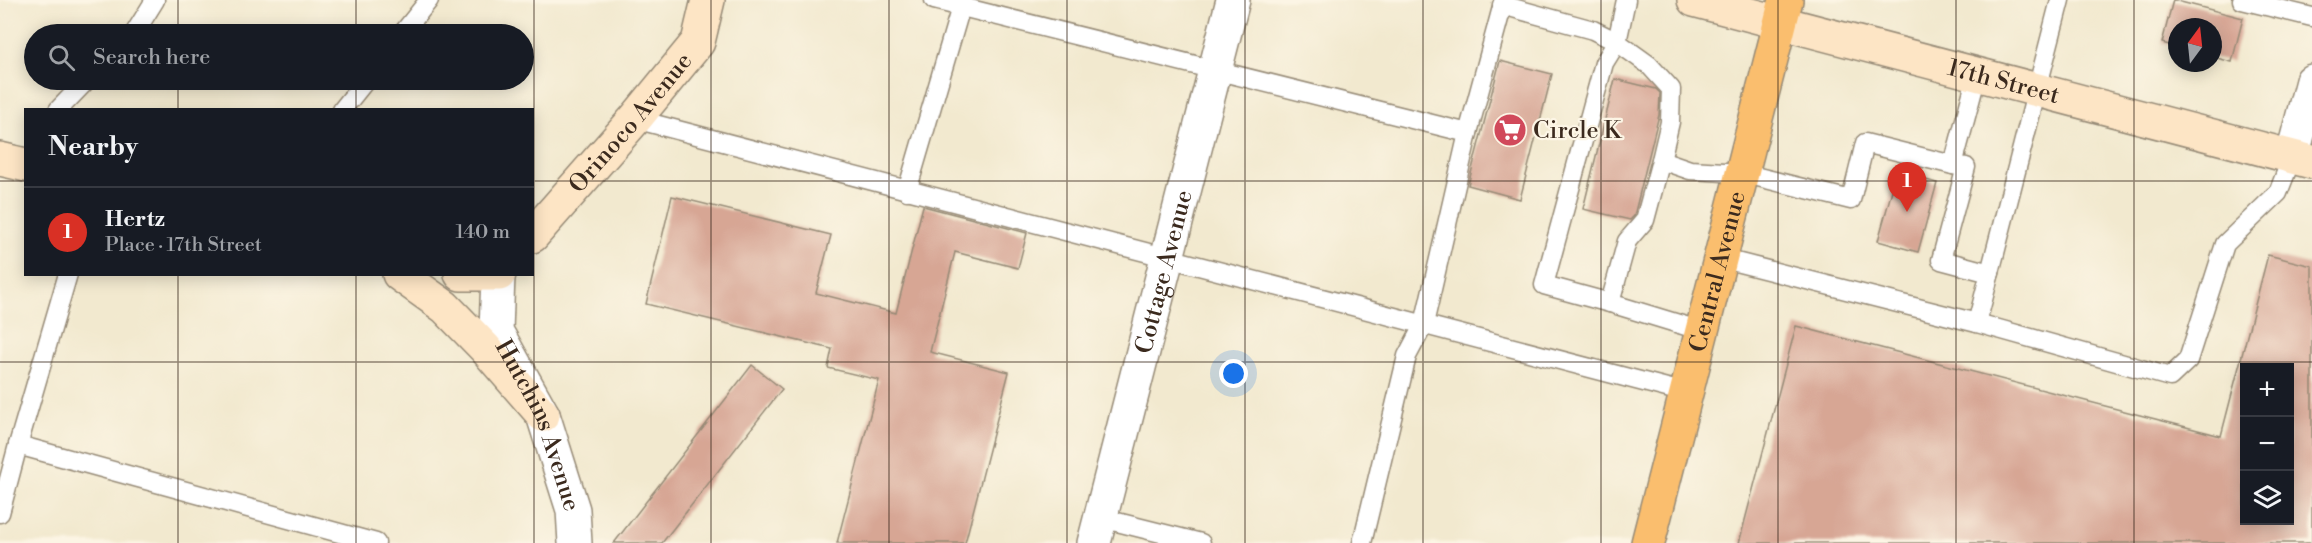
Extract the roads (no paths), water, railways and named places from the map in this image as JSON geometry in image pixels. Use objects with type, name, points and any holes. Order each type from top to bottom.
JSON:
[{"type":"main road","name":"Central Avenue","points":[[1648,543],[1783,11]]},
{"type":"street","name":"Orinoco Avenue","points":[[534,234],[635,119],[698,42],[708,0]]},
{"type":"street","name":"Cottage Avenue","points":[[1098,530],[1233,0]]},
{"type":"street","name":"17th Street","points":[[1694,0],[1783,11],[1977,75],[2302,160]]},
{"type":"street","points":[[2302,160],[2312,81]]},
{"type":"street","points":[[0,159],[24,165]]},
{"type":"street","points":[[402,276],[445,307],[543,415]]},
{"type":"street","name":"Hutchins Avenue","points":[[499,276],[496,331],[543,415],[573,510],[575,543]]},
{"type":"lane","points":[[141,24],[155,0]]},
{"type":"lane","points":[[410,24],[429,0]]},
{"type":"lane","points":[[934,0],[962,4],[1468,133]]},
{"type":"lane","points":[[1626,0],[1617,42],[1604,63],[1544,285],[1702,331]]},
{"type":"lane","points":[[1977,323],[2060,0]]},
{"type":"lane","points":[[2242,0],[2312,17]]},
{"type":"lane","points":[[1362,543],[1407,356],[1424,324],[1468,133],[1503,3],[1593,30],[1617,42],[1649,65],[1671,89],[1670,122],[1645,220],[1627,241],[1610,303]]},
{"type":"lane","points":[[907,191],[962,4]]},
{"type":"lane","points":[[1953,165],[1977,75]]},
{"type":"lane","points":[[60,108],[77,90]]},
{"type":"lane","points":[[344,108],[358,90]]},
{"type":"lane","points":[[635,119],[1686,393]]},
{"type":"lane","points":[[1661,160],[1690,170],[1742,173],[1851,200],[1865,143],[1965,168],[1941,260],[1990,273]]},
{"type":"lane","points":[[1720,258],[1977,323],[2170,377],[2188,360],[2225,244],[2278,193],[2302,160]]},
{"type":"lane","points":[[0,513],[67,276]]},
{"type":"lane","points":[[18,445],[376,543]]},
{"type":"lane","points":[[1098,530],[1202,543]]},
{"type":"place","name":"Circle K","points":[[1510,130]]},
{"type":"place","name":"Hertz","points":[[1907,212]]}]
